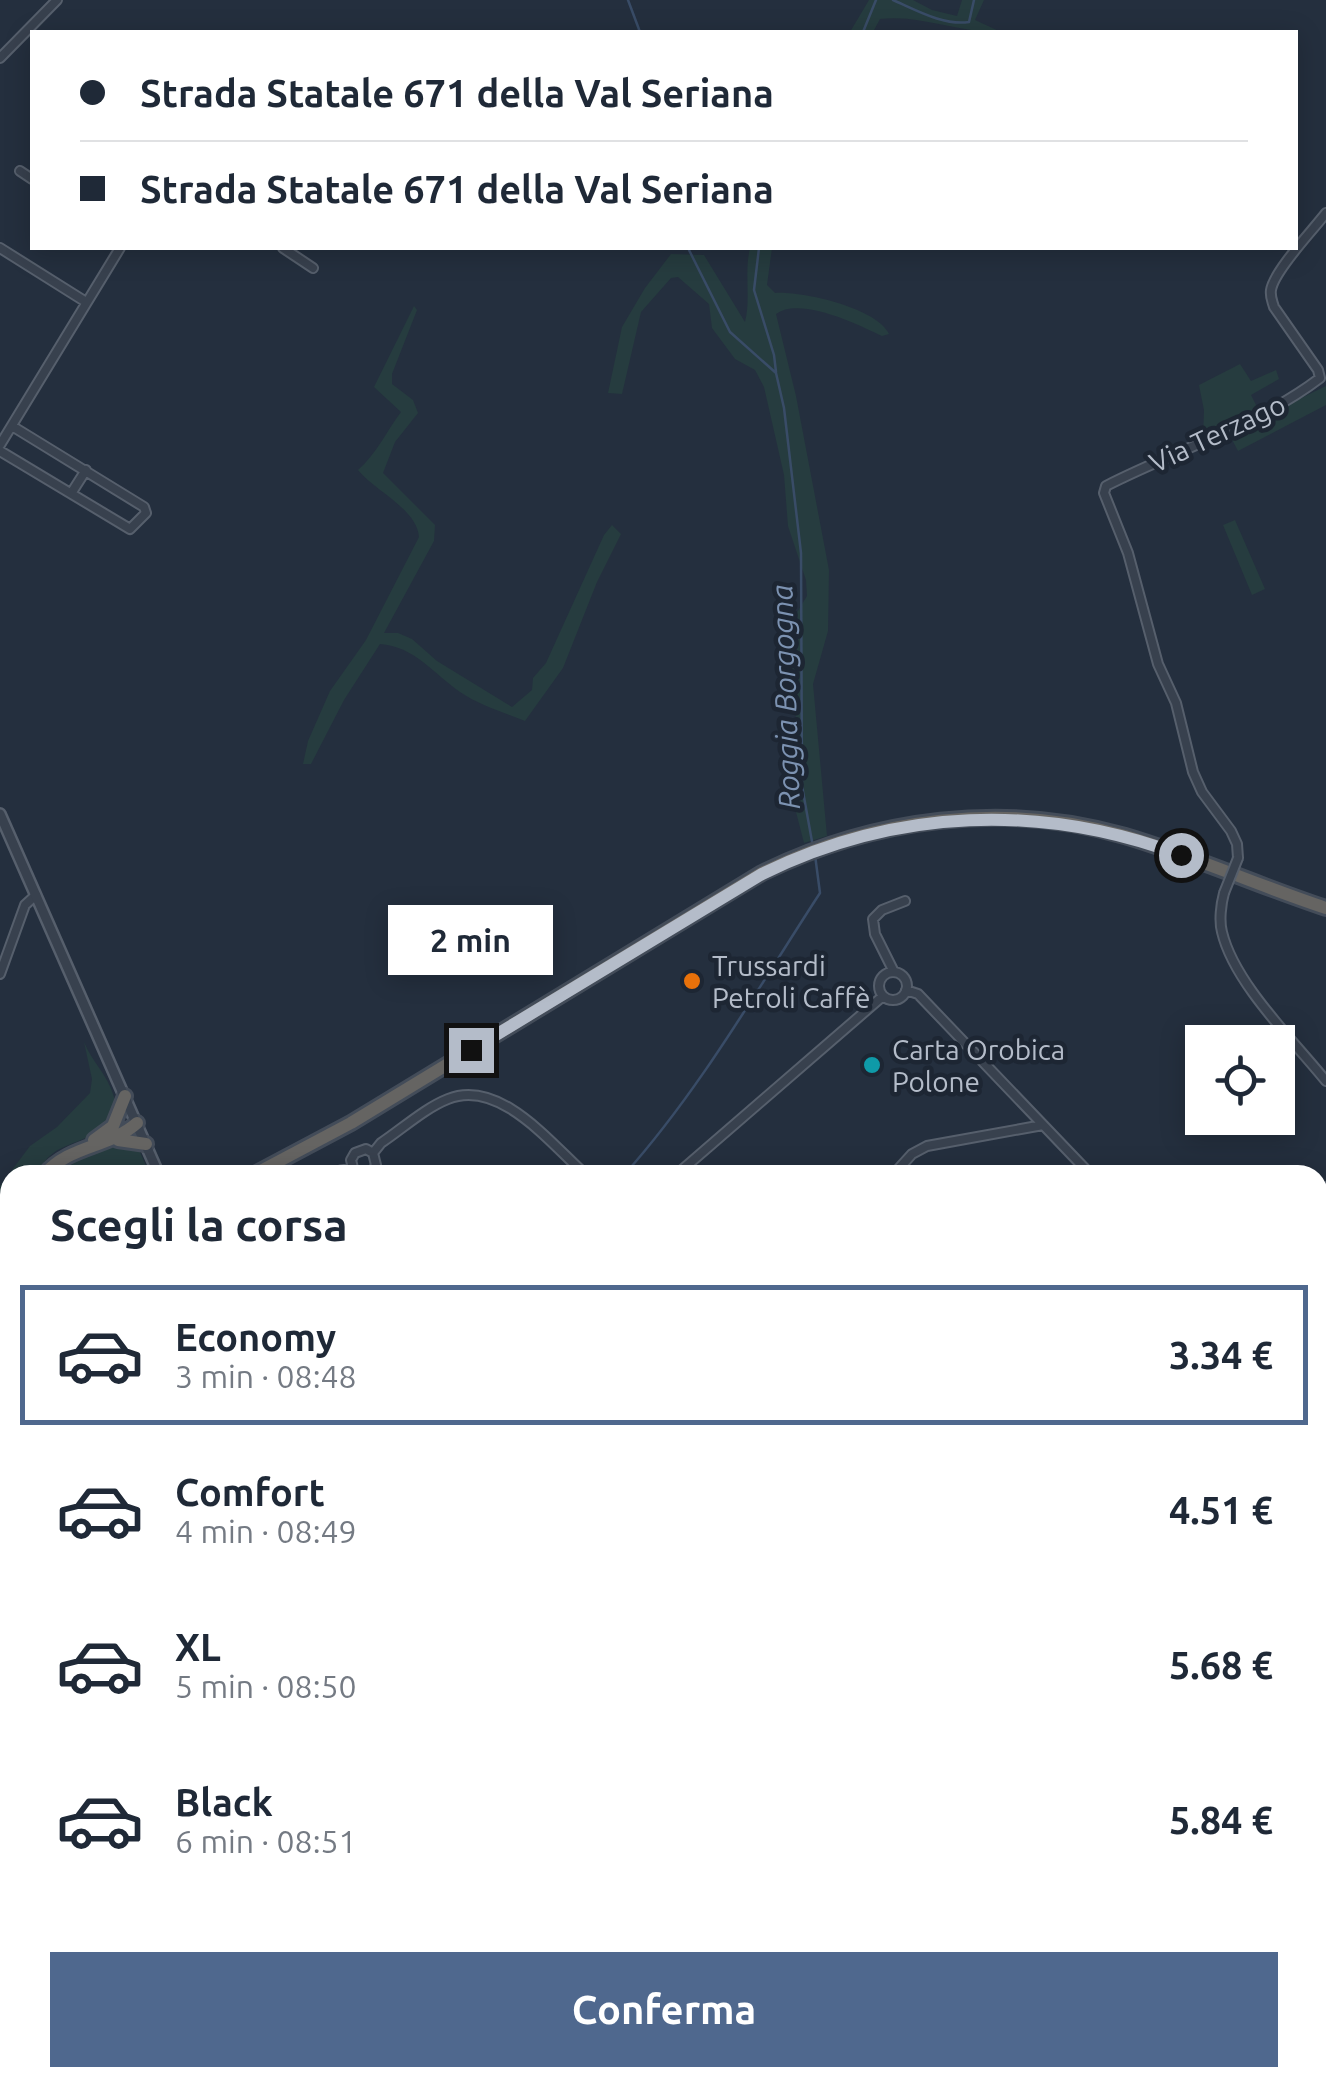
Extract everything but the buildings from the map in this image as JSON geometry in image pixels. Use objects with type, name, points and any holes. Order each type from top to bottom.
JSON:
[{"type":"highway","points":[[272,1165],[350,1123],[712,902],[786,862],[828,845],[930,822],[996,818],[1064,823],[1151,844],[1326,908]]},
{"type":"highway","points":[[112,1133],[124,1096]]},
{"type":"highway","points":[[54,1165],[60,1158],[137,1123]]},
{"type":"highway","points":[[112,1133],[146,1144]]},
{"type":"street","points":[[0,58],[57,0]]},
{"type":"street","points":[[20,171],[30,178]]},
{"type":"street","name":"Via Terzago","points":[[1298,249],[1326,213]]},
{"type":"street","points":[[0,248],[86,302]]},
{"type":"street","points":[[6,429],[86,470],[144,507],[146,513],[130,529],[0,448],[6,429],[119,250]]},
{"type":"street","points":[[286,250],[313,268]]},
{"type":"street","name":"Via Terzago","points":[[1297,250],[1272,285],[1270,295],[1320,378],[1300,393],[1239,424],[1106,486],[1105,501],[1128,553],[1158,664],[1176,703],[1192,772],[1231,831],[1238,858],[1224,893],[1221,931],[1249,986],[1326,1081]]},
{"type":"street","points":[[72,492],[86,470]]},
{"type":"street","points":[[0,814],[155,1165]]},
{"type":"street","points":[[0,974],[25,905],[36,895]]},
{"type":"street","points":[[905,901],[882,910],[873,919],[876,934],[894,972],[904,978],[906,990]]},
{"type":"street","points":[[894,972],[885,974],[878,987],[884,996],[897,1000],[906,990]]},
{"type":"street","points":[[906,990],[918,994],[1081,1165]]},
{"type":"street","points":[[688,1165],[884,996]]},
{"type":"street","points":[[374,1153],[381,1143],[446,1099],[467,1094],[490,1097],[508,1105],[575,1165]]},
{"type":"street","points":[[902,1165],[927,1146],[1042,1125]]},
{"type":"street","points":[[352,1165],[355,1153],[366,1149],[374,1153],[375,1165]]},
{"type":"green space","points":[[869,0],[913,0],[957,16],[962,0],[984,0],[975,20],[997,30],[970,30],[895,18],[880,19],[874,30],[851,30]]},
{"type":"green space","points":[[750,250],[772,250],[767,285],[775,293],[820,298],[855,309],[870,316],[889,334],[882,336],[813,310],[786,309],[776,314],[829,570],[828,631],[813,684],[827,836],[804,843],[796,812],[797,730],[787,629],[807,596],[806,580],[788,526],[784,475],[764,387],[755,370],[735,359],[712,328],[709,304],[678,277],[671,278],[641,312],[622,394],[608,393],[622,327],[671,254],[704,255],[745,322]]},
{"type":"green space","points":[[414,306],[417,310],[392,374],[392,384],[413,400],[418,413],[395,442],[383,473],[435,525],[434,541],[384,633],[412,639],[437,661],[512,707],[532,690],[533,678],[546,663],[604,535],[612,525],[621,534],[563,668],[525,721],[467,697],[423,662],[403,650],[380,644],[344,700],[311,764],[303,764],[308,741],[330,691],[366,640],[419,537],[417,527],[403,509],[358,470],[401,412],[374,387]]},
{"type":"green space","points":[[1240,364],[1251,381],[1276,370],[1279,379],[1251,395],[1262,417],[1326,386],[1326,405],[1238,451],[1225,426],[1203,437],[1204,410],[1199,385]]},
{"type":"green space","points":[[1235,520],[1265,589],[1252,595],[1223,525]]},
{"type":"green space","points":[[84,1042],[114,1097],[112,1119],[96,1133],[53,1153],[42,1165],[16,1165],[30,1146],[57,1127],[90,1093],[92,1079]]},
{"type":"green space","points":[[110,1142],[132,1144],[146,1165],[62,1165]]},
{"type":"waterway","name":"Roggia Borgogna","points":[[628,0],[639,30]]},
{"type":"waterway","points":[[864,30],[876,0]]},
{"type":"waterway","points":[[893,0],[930,16],[960,23],[969,22],[974,0]]},
{"type":"waterway","name":"Roggia Borgogna","points":[[689,250],[730,332],[776,373],[784,408],[801,553],[802,786],[813,847]]},
{"type":"waterway","points":[[759,250],[754,290],[776,372]]},
{"type":"waterway","name":"Roggia Borgogna","points":[[632,1165],[703,1073],[820,893],[815,855]]},
{"type":"place","name":"Trussardi Petroli Caffè","points":[[692,981]]},
{"type":"place","name":"Carta Orobica Polone","points":[[872,1065]]},
{"type":"route","points":[[471,1050],[762,874],[813,850],[865,834],[930,822],[1007,818],[1094,828],[1181,855]]}]
